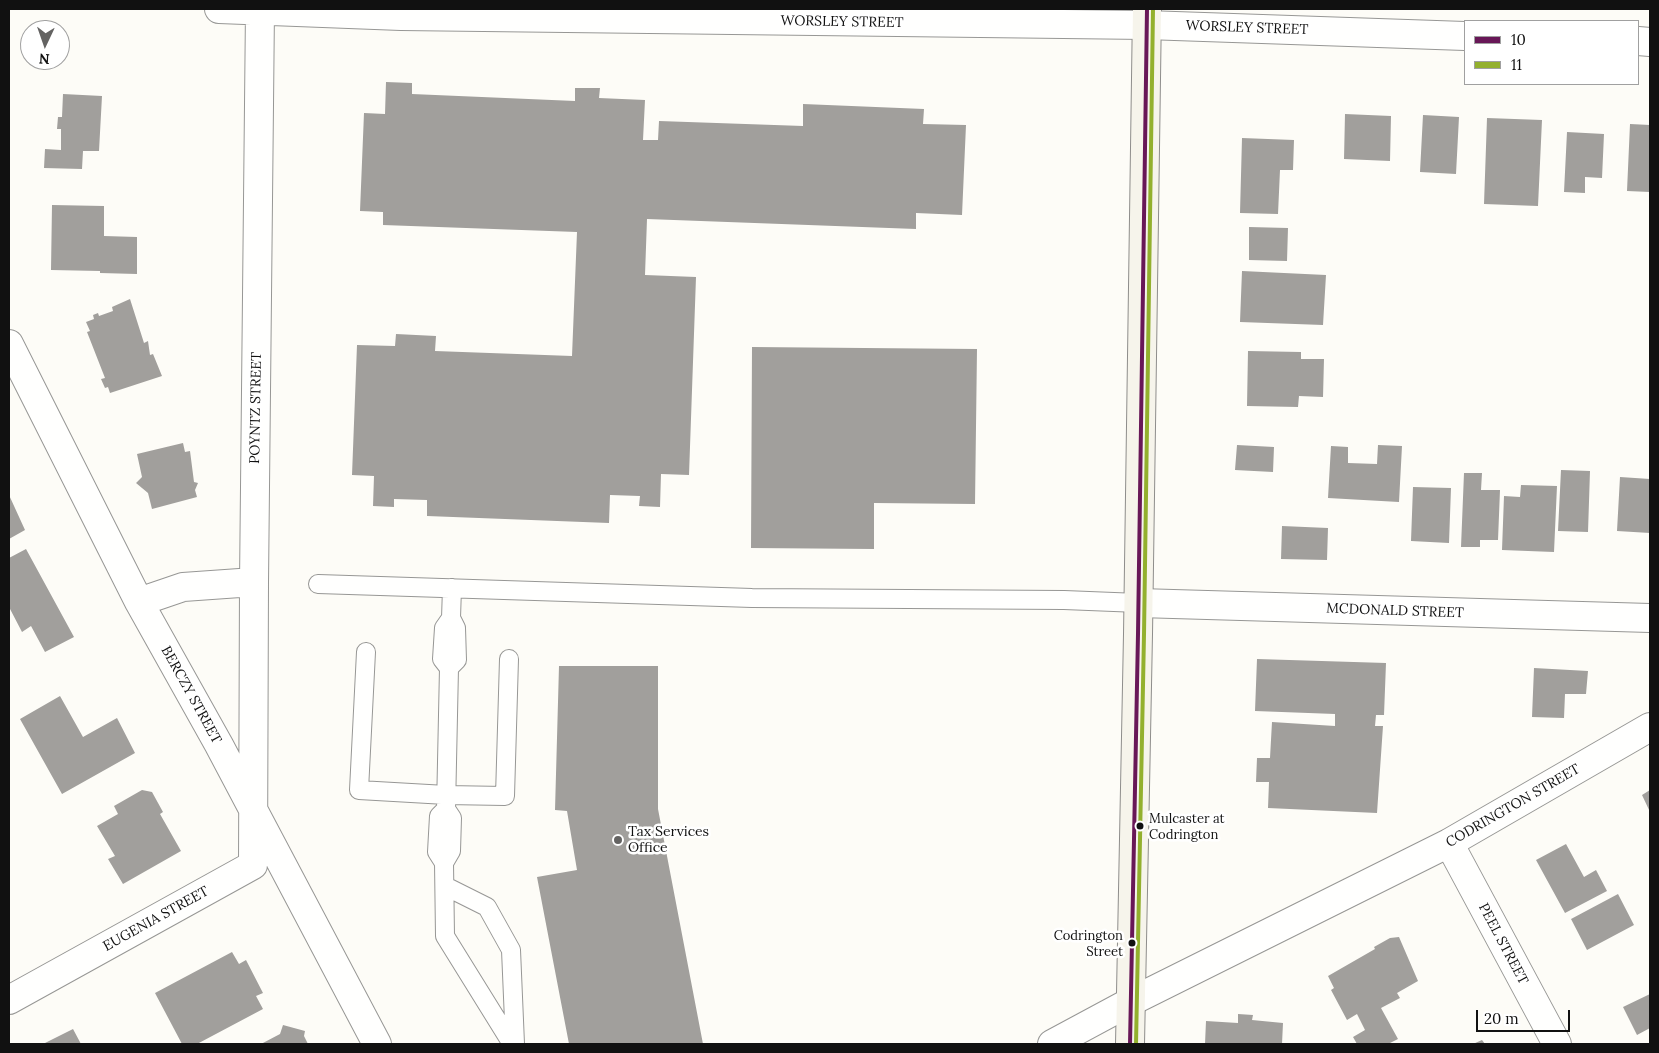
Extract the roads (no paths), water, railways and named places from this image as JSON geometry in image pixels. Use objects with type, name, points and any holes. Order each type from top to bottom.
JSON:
[{"type":"street","name":"WORSLEY STREET","points":[[219,9],[401,16],[1147,17],[1464,36]]},
{"type":"street","name":"POYNTZ STREET","points":[[252,808],[260,10]]},
{"type":"street","points":[[1130,1044],[1139,603],[1147,17]]},
{"type":"street","name":"BERCZY STREET","points":[[10,351],[139,602],[219,745],[377,1044]]},
{"type":"street","points":[[139,602],[183,587],[254,582]]},
{"type":"street","name":"MCDONALD STREET","points":[[1139,603],[1650,618]]},
{"type":"street","name":"CODRINGTON STREET","points":[[1052,1044],[1132,1001],[1449,843],[1650,727]]},
{"type":"street","name":"EUGENIA STREET","points":[[9,1000],[253,865],[252,808]]},
{"type":"street","name":"PEEL STREET","points":[[1449,843],[1558,1044]]},
{"type":"lane","points":[[318,584],[770,598],[1078,600],[1139,603]]},
{"type":"lane","points":[[452,588],[451,618],[444,628],[442,659],[449,668],[446,802],[452,818],[451,851],[444,863],[445,936],[513,1044]]},
{"type":"lane","points":[[366,652],[359,790],[446,802],[505,796],[509,659]]},
{"type":"lane","points":[[445,886],[487,908],[511,950],[513,1044]]},
{"type":"place","name":"Mulcaster at Codrington","points":[[1140,826]]},
{"type":"place","name":"Tax Services Office","points":[[618,840]]},
{"type":"place","name":"Codrington Street","points":[[1132,943]]}]
